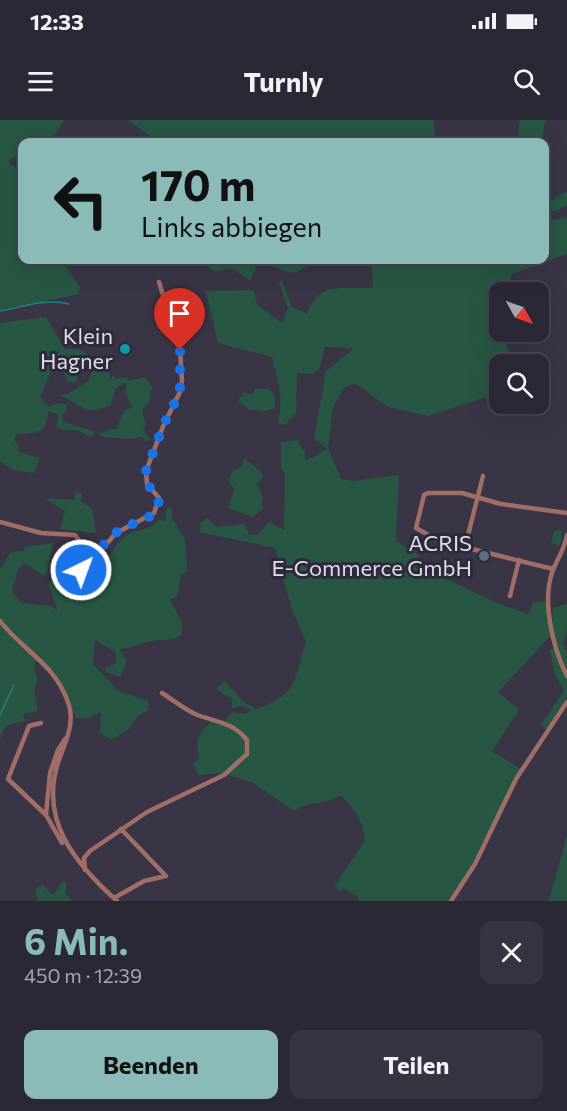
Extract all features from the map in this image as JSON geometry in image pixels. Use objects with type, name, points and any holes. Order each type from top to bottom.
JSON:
[{"type":"street","points":[[0,522],[33,532],[75,535],[81,543],[79,565],[84,570],[116,533],[154,513],[159,498],[147,484],[146,471],[164,424],[180,392],[182,380],[178,342],[159,282]]},
{"type":"street","points":[[465,547],[483,476]]},
{"type":"street","points":[[553,569],[438,541],[416,528],[420,509],[424,495],[428,492],[462,493],[502,504],[567,513]]},
{"type":"street","points":[[567,535],[553,569],[550,585],[550,626],[567,676]]},
{"type":"street","points":[[510,597],[519,560]]},
{"type":"street","points":[[0,621],[42,660],[64,694],[70,714],[67,737],[57,767],[55,787],[58,821],[66,846]]},
{"type":"street","points":[[85,870],[86,855],[121,829],[160,805],[224,775],[247,754],[247,740],[237,729],[225,722],[194,714],[162,693]]},
{"type":"street","points":[[451,901],[475,864],[516,779],[567,702]]},
{"type":"street","points":[[41,723],[29,726],[8,779],[46,815],[85,870],[116,900],[144,881],[166,876],[121,829]]},
{"type":"street","points":[[46,815],[52,765],[60,744],[67,737]]},
{"type":"green space","points":[[0,120],[64,120],[53,138],[18,138],[18,154],[8,162],[18,170],[18,264],[65,264],[80,287],[79,294],[0,311]]},
{"type":"green space","points":[[128,120],[433,120],[435,138],[153,138]]},
{"type":"green space","points":[[520,120],[546,120],[542,138],[520,138],[518,132]]},
{"type":"green space","points":[[567,191],[567,205],[557,211],[549,211],[549,202]]},
{"type":"green space","points":[[567,217],[567,254],[549,261],[549,219]]},
{"type":"green space","points":[[206,264],[258,264],[250,281],[232,268],[214,272]]},
{"type":"green space","points":[[263,264],[309,264],[299,271],[292,272]]},
{"type":"green space","points":[[371,264],[540,264],[512,274],[509,282],[489,282],[489,342],[505,342],[510,354],[489,354],[489,396],[428,416],[388,407],[355,383],[344,388],[333,407],[328,448],[341,479],[354,481],[399,475],[396,541],[419,555],[414,564],[499,604],[528,614],[534,602],[548,602],[550,636],[498,692],[519,710],[492,751],[521,769],[464,879],[448,901],[359,901],[357,896],[344,888],[340,892],[335,886],[365,840],[357,815],[340,795],[334,799],[307,805],[294,811],[252,782],[221,773],[199,775],[193,764],[200,758],[198,743],[201,734],[211,722],[224,723],[233,712],[245,714],[251,710],[242,706],[232,708],[232,699],[216,689],[225,681],[241,700],[256,709],[270,704],[287,692],[292,685],[306,642],[292,610],[275,548],[199,532],[201,522],[208,518],[216,527],[244,524],[250,535],[257,535],[269,522],[284,530],[285,474],[281,468],[281,442],[297,440],[305,453],[305,461],[328,449],[314,439],[326,371],[354,348],[325,347],[319,370],[312,374],[297,373],[296,413],[285,425],[278,423],[280,398],[272,357],[218,343],[206,291],[254,290],[257,305],[282,323],[288,308],[279,283],[281,279],[292,307],[307,314],[318,296],[333,289],[373,288]]},
{"type":"green space","points":[[46,317],[65,349],[78,349],[90,356],[88,366],[78,371],[76,383],[68,381],[61,368],[52,369],[40,397],[49,407],[58,403],[65,404],[67,409],[62,416],[63,422],[93,431],[94,435],[91,437],[79,431],[60,429],[56,426],[59,415],[48,411],[46,424],[40,431],[17,434],[14,440],[19,446],[18,452],[40,458],[34,473],[13,470],[0,461],[0,323]]},
{"type":"green space","points":[[106,365],[110,370],[110,380],[113,376],[117,379],[126,377],[129,381],[145,377],[152,387],[149,402],[142,410],[146,424],[143,430],[150,439],[146,442],[142,436],[132,439],[103,437],[99,433],[117,428],[124,411],[132,407],[125,392],[127,384],[124,383],[115,389],[111,405],[94,410],[83,408],[59,395],[67,394],[89,381],[92,370]]},
{"type":"green space","points":[[255,389],[269,389],[275,396],[275,408],[263,412],[249,410],[238,401],[244,392],[252,395]]},
{"type":"green space","points":[[244,458],[263,474],[261,480],[256,483],[263,496],[261,500],[263,508],[253,517],[228,508],[235,489],[228,481],[234,470],[242,466]]},
{"type":"green space","points":[[75,491],[82,494],[81,501],[92,509],[96,533],[60,529],[65,511],[44,498],[75,500]]},
{"type":"green space","points":[[167,507],[172,508],[172,518],[185,539],[187,571],[181,575],[177,596],[170,600],[182,622],[182,635],[119,649],[127,661],[120,677],[106,672],[105,668],[115,664],[117,656],[114,651],[95,640],[93,664],[118,691],[148,701],[148,710],[137,717],[129,729],[111,740],[100,733],[101,712],[90,718],[76,718],[68,697],[37,654],[34,669],[38,679],[34,692],[38,711],[23,714],[25,722],[8,725],[0,740],[0,569],[11,552],[23,551],[24,547],[53,543],[47,574],[44,576],[25,563],[18,569],[12,591],[21,603],[52,606],[58,612],[49,585],[55,567],[61,566],[64,561],[72,561],[83,574],[96,576],[104,571],[108,559],[125,536],[149,528],[158,520],[165,521]]},
{"type":"green space","points":[[554,530],[562,531],[560,546],[551,544]]},
{"type":"green space","points":[[567,604],[567,630],[563,644],[567,652],[567,697],[546,730],[541,725],[564,691],[555,674],[550,650],[557,646],[552,628],[553,608]]},
{"type":"green space","points":[[567,835],[567,901],[549,901]]},
{"type":"green space","points":[[64,881],[67,884],[65,892],[72,901],[37,901],[36,888],[43,885],[53,895]]},
{"type":"waterway","points":[[0,311],[51,302],[69,304]]},
{"type":"waterway","points":[[0,715],[14,685]]},
{"type":"place","name":"Klein Hagner","points":[[125,349]]},
{"type":"place","name":"ACRIS E-Commerce GmbH","points":[[484,556]]},
{"type":"route","points":[[81,570],[86,570],[94,555],[116,533],[150,517],[158,507],[158,494],[150,488],[145,477],[164,424],[180,392],[182,380],[180,350]]}]
